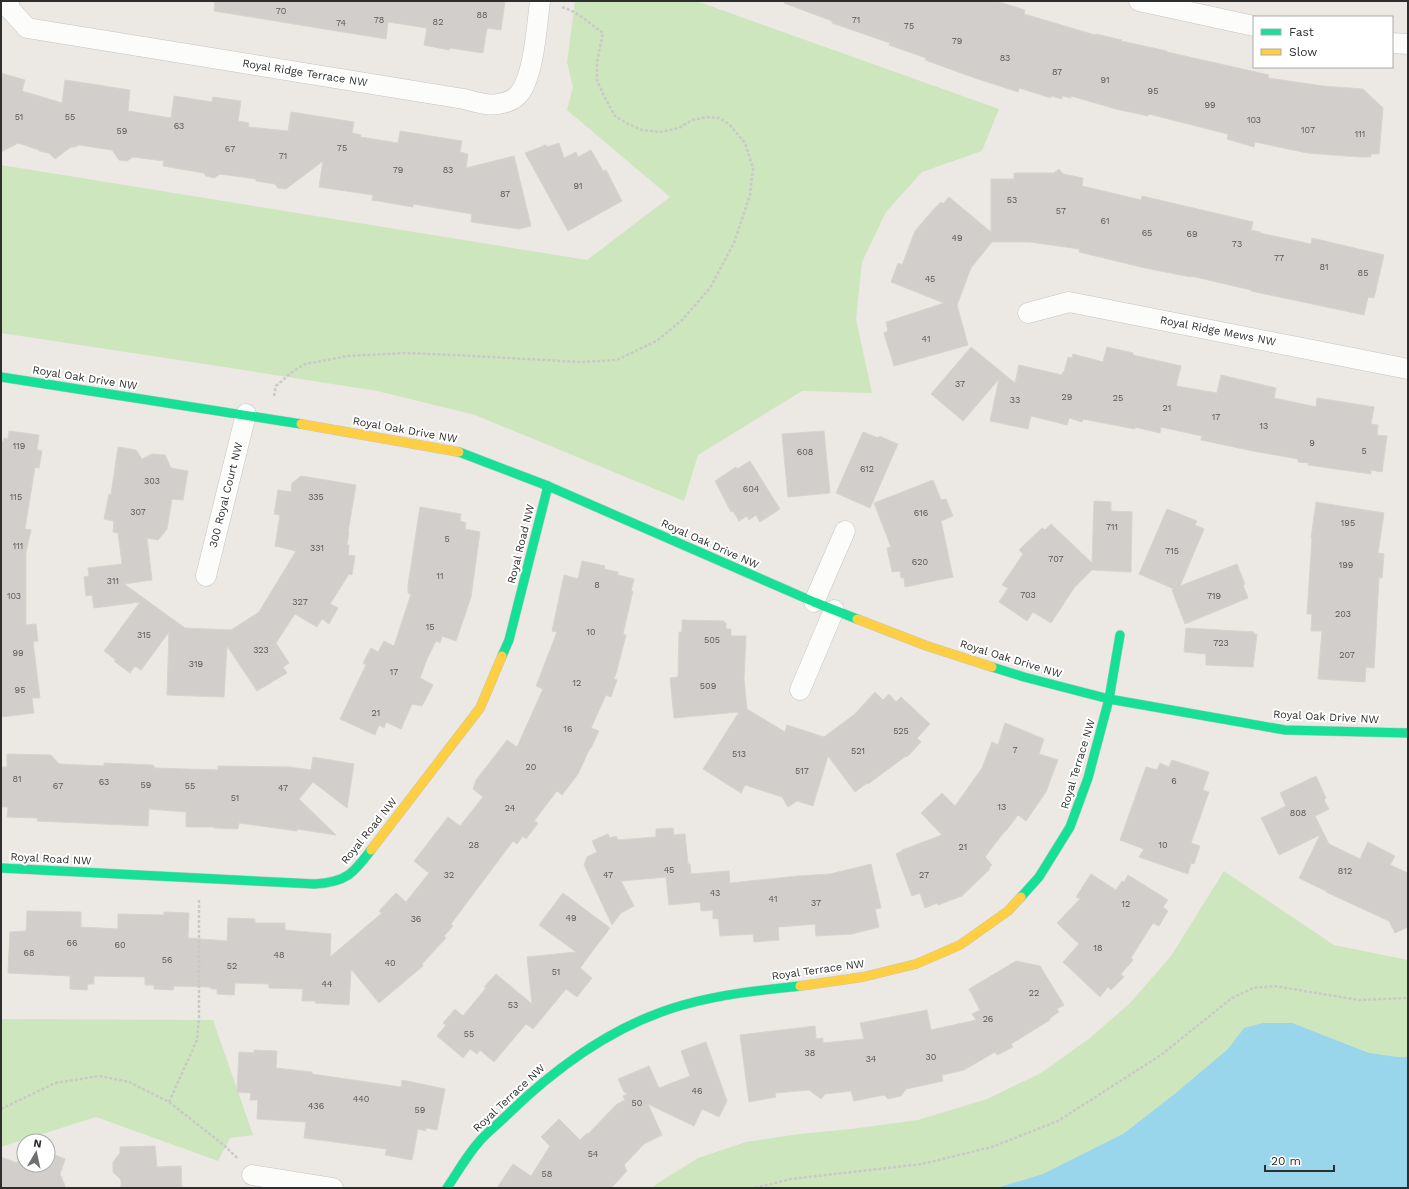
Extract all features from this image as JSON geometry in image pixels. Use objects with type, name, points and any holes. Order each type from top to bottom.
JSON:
[{"type":"street","name":"Royal Ridge Terrace NW","points":[[9,1],[9,8],[27,28],[448,96],[487,104],[504,103],[517,96],[525,84],[531,67],[540,3]]},
{"type":"street","points":[[1140,1],[1253,26]]},
{"type":"street","points":[[1393,43],[1408,44]]},
{"type":"street","name":"Royal Ridge Mews NW","points":[[1028,313],[1069,302],[1408,369]]},
{"type":"street","name":"Royal Oak Drive NW","points":[[1,377],[246,414],[459,452],[548,486],[834,610],[942,650],[1024,677],[1109,699],[1285,730],[1408,733]]},
{"type":"street","name":"300 Royal Court NW","points":[[206,576],[246,414]]},
{"type":"street","name":"Royal Road NW","points":[[1,868],[315,884],[332,883],[343,880],[352,873],[480,708],[509,640],[548,486]]},
{"type":"street","points":[[814,602],[845,531]]},
{"type":"street","points":[[800,690],[834,610]]},
{"type":"street","name":"Royal Terrace NW","points":[[447,1188],[478,1143],[520,1102],[556,1071],[594,1044],[639,1021],[683,1005],[743,992],[801,986],[863,977],[916,964],[960,945],[1008,911],[1039,877],[1070,828],[1088,778],[1109,699],[1120,635]]},
{"type":"street","points":[[252,1175],[333,1188]]},
{"type":"path","points":[[270,418],[276,386],[292,372],[305,364],[348,356],[405,353],[580,362],[617,360],[658,340],[682,320],[710,288],[734,243],[750,195],[753,168],[745,143],[729,124],[719,118],[707,117],[692,120],[679,128],[660,132],[642,130],[615,116],[597,80],[597,62],[602,33],[584,19],[566,8],[540,3]]},
{"type":"path","points":[[169,1102],[197,1040],[199,1018],[199,879]]},
{"type":"path","points":[[755,1188],[791,1179],[922,1164],[992,1147],[1058,1121],[1161,1055],[1232,998],[1253,988],[1274,986],[1359,1000],[1408,998]]},
{"type":"path","points":[[1,1109],[55,1083],[100,1076],[129,1082],[169,1102],[225,1146],[252,1175]]},
{"type":"green space","points":[[575,1],[695,1],[999,109],[982,151],[922,172],[886,212],[862,262],[856,319],[872,393],[802,391],[698,455],[684,501],[475,415],[377,391],[1,333],[1,165],[587,260],[670,197],[567,110],[573,87],[567,62]]},
{"type":"green space","points":[[1224,871],[1334,945],[1408,960],[1408,1188],[652,1188],[698,1158],[746,1142],[799,1134],[918,1120],[987,1099],[1041,1073],[1090,1038],[1130,1003],[1171,956]]},
{"type":"green space","points":[[1,1019],[213,1020],[253,1135],[230,1138],[218,1161],[96,1117],[45,1133],[16,1133],[16,1142],[1,1147]]},
{"type":"water","points":[[1263,1023],[1292,1023],[1369,1053],[1408,1057],[1408,1188],[997,1188],[1043,1174],[1123,1134],[1176,1093],[1228,1049],[1244,1028]]},
{"type":"building","points":[[215,1],[505,1],[501,30],[487,28],[483,53],[450,48],[449,50],[424,45],[427,28],[388,22],[386,39],[214,11]]},
{"type":"building","points":[[785,1],[996,1],[1025,10],[1024,14],[1095,35],[1269,75],[1268,78],[1323,86],[1363,89],[1383,108],[1379,154],[1371,154],[1371,157],[1360,157],[1307,153],[1255,142],[1254,147],[1227,139],[1228,134],[1149,114],[1148,116],[1116,109],[1071,96],[1071,98],[1062,96],[1062,99],[1051,96],[1051,98],[1019,88],[1018,92],[925,60],[926,58],[889,45],[890,43],[832,23],[832,21],[784,3]]},
{"type":"building","points":[[1,73],[25,80],[22,91],[62,103],[65,80],[130,90],[128,111],[171,118],[174,96],[212,102],[213,97],[241,101],[238,121],[249,123],[248,127],[288,131],[291,112],[354,122],[352,133],[361,135],[360,137],[398,143],[400,131],[462,141],[460,152],[468,154],[466,168],[514,156],[531,226],[519,229],[471,222],[472,214],[413,204],[413,207],[372,200],[373,195],[319,187],[323,161],[286,189],[278,188],[275,184],[256,181],[256,179],[220,174],[214,178],[206,176],[204,173],[163,166],[164,161],[133,157],[127,161],[119,160],[112,150],[79,145],[71,147],[55,159],[49,153],[18,143],[1,152]]},
{"type":"building","points":[[559,143],[564,158],[576,152],[578,157],[591,150],[603,171],[606,170],[622,201],[568,231],[525,153],[546,145],[547,147]]},
{"type":"building","points":[[1059,169],[1063,174],[1083,178],[1082,186],[1141,200],[1142,196],[1253,222],[1251,230],[1260,233],[1311,244],[1312,238],[1384,255],[1374,298],[1368,297],[1364,315],[1251,291],[1191,276],[1145,268],[1079,252],[1080,249],[1030,242],[992,242],[971,268],[957,305],[968,345],[894,366],[884,333],[888,331],[886,322],[944,303],[891,282],[898,263],[902,265],[915,231],[941,202],[943,204],[949,197],[991,232],[991,179],[1014,179],[1014,173],[1054,173]]},
{"type":"building","points":[[971,347],[1015,383],[1019,365],[1062,375],[1068,357],[1072,358],[1073,354],[1103,362],[1107,347],[1133,353],[1133,355],[1181,366],[1176,386],[1217,393],[1221,375],[1276,388],[1274,398],[1316,407],[1317,398],[1374,407],[1371,424],[1378,425],[1377,435],[1387,436],[1382,472],[1371,470],[1371,474],[1308,465],[1309,463],[1298,462],[1298,459],[1201,440],[1202,436],[1161,427],[1160,433],[1135,427],[1135,429],[1083,419],[1082,422],[1069,418],[1067,425],[1031,416],[1028,429],[990,421],[999,379],[963,421],[931,394]]},
{"type":"building","points":[[9,431],[39,435],[37,450],[42,451],[39,468],[35,467],[25,529],[31,530],[26,552],[26,625],[36,624],[38,641],[33,642],[40,698],[32,698],[34,713],[1,717],[1,442],[3,442],[4,438],[8,439]]},
{"type":"building","points":[[824,431],[830,493],[788,497],[782,434]]},
{"type":"building","points":[[863,432],[878,438],[879,436],[898,444],[870,508],[836,493]]},
{"type":"building","points":[[118,447],[136,450],[142,459],[152,454],[165,455],[171,468],[188,471],[183,500],[172,499],[167,529],[158,540],[147,538],[152,580],[124,584],[185,628],[231,630],[259,612],[296,551],[275,546],[280,515],[274,514],[278,490],[291,492],[292,483],[301,476],[356,485],[347,545],[349,545],[348,555],[355,556],[352,575],[349,574],[330,604],[338,608],[329,624],[322,619],[317,627],[295,614],[276,643],[289,663],[283,667],[287,673],[257,691],[227,646],[224,697],[167,695],[169,632],[141,670],[135,666],[130,673],[104,651],[140,602],[94,608],[92,595],[86,596],[84,577],[89,576],[88,568],[122,564],[118,533],[113,532],[114,521],[104,519],[109,494],[111,495]]},
{"type":"building","points":[[750,461],[780,509],[760,522],[756,515],[749,520],[747,516],[739,521],[733,511],[731,512],[715,481],[736,467],[737,469]]},
{"type":"building","points":[[933,480],[941,500],[946,499],[953,516],[941,521],[953,577],[905,587],[904,578],[901,578],[900,571],[892,572],[887,548],[891,547],[874,503]]},
{"type":"building","points":[[1094,501],[1111,502],[1111,511],[1132,512],[1131,572],[1092,570],[1074,588],[1051,623],[1033,612],[1027,621],[999,602],[1008,588],[1002,585],[1023,554],[1019,550],[1042,528],[1045,530],[1051,524],[1092,563]]},
{"type":"building","points":[[1316,502],[1384,513],[1378,553],[1384,554],[1382,578],[1379,578],[1374,668],[1366,667],[1365,682],[1318,679],[1322,631],[1311,631],[1312,614],[1307,614],[1311,538]]},
{"type":"building","points":[[420,507],[461,514],[460,521],[466,523],[465,529],[480,532],[471,597],[456,641],[442,636],[440,643],[436,641],[427,659],[420,678],[433,685],[422,706],[412,704],[401,729],[386,722],[384,728],[379,725],[375,735],[340,719],[366,665],[363,663],[371,648],[378,652],[384,641],[394,646],[411,594],[408,593],[408,585]]},
{"type":"building","points":[[1167,509],[1197,521],[1195,525],[1204,529],[1180,586],[1237,564],[1245,584],[1243,585],[1248,598],[1185,624],[1172,590],[1174,589],[1139,574]]},
{"type":"building","points":[[582,561],[605,566],[604,569],[618,572],[618,575],[634,579],[631,591],[633,591],[623,634],[626,635],[614,679],[617,680],[611,697],[606,695],[591,728],[599,731],[578,774],[562,795],[557,791],[534,821],[538,823],[526,839],[523,836],[517,844],[513,841],[451,924],[453,926],[444,936],[446,938],[422,964],[423,966],[379,1003],[351,969],[349,1005],[302,1001],[303,989],[269,988],[269,984],[235,983],[234,995],[217,994],[217,989],[211,989],[211,987],[174,986],[173,990],[154,989],[154,985],[145,985],[145,977],[94,976],[94,984],[88,984],[87,990],[70,989],[70,976],[8,973],[10,932],[26,931],[27,911],[81,912],[81,927],[118,929],[118,914],[164,915],[164,912],[189,913],[188,938],[227,941],[228,918],[255,919],[255,923],[285,923],[285,930],[331,934],[330,957],[382,913],[379,911],[396,893],[406,902],[429,873],[414,861],[448,817],[460,826],[483,797],[473,789],[476,780],[507,740],[517,747],[543,689],[536,686],[557,632],[552,631],[564,575],[578,579]]},
{"type":"building","points":[[682,620],[724,621],[724,623],[726,623],[726,629],[731,629],[731,636],[746,636],[744,679],[747,709],[785,732],[787,725],[824,737],[855,714],[875,692],[883,700],[889,694],[896,702],[901,697],[930,724],[917,738],[921,742],[907,757],[906,756],[855,792],[828,756],[813,806],[797,801],[788,807],[782,797],[745,785],[741,793],[703,769],[739,712],[674,718],[670,678],[678,677],[679,632],[682,632]]},
{"type":"building","points":[[1186,628],[1254,632],[1254,634],[1257,634],[1253,667],[1206,665],[1206,654],[1184,652]]},
{"type":"building","points":[[1005,723],[1044,739],[1039,754],[1058,760],[1046,792],[1026,821],[1018,815],[1005,831],[985,857],[992,865],[989,868],[990,869],[962,896],[925,908],[920,893],[912,896],[896,854],[902,850],[942,835],[921,813],[942,793],[955,806],[982,768],[992,742],[998,745]]},
{"type":"building","points":[[7,754],[51,755],[59,764],[104,766],[104,763],[153,765],[155,768],[218,770],[218,766],[289,767],[311,770],[313,757],[354,764],[347,808],[313,782],[299,799],[336,835],[239,823],[238,829],[186,827],[186,812],[149,809],[148,826],[37,821],[38,818],[7,817],[8,807],[1,807],[1,767],[7,767]]},
{"type":"building","points":[[1172,760],[1209,772],[1203,790],[1209,792],[1191,843],[1200,846],[1194,864],[1191,863],[1188,874],[1139,857],[1144,849],[1120,840],[1146,767],[1157,770],[1160,763],[1169,767]]},
{"type":"building","points":[[1316,776],[1326,798],[1324,800],[1329,809],[1315,816],[1329,844],[1360,859],[1368,842],[1395,856],[1390,865],[1408,873],[1408,927],[1395,933],[1389,921],[1299,878],[1320,835],[1279,855],[1261,818],[1286,806],[1280,793]]},
{"type":"building","points":[[673,828],[674,835],[685,834],[688,864],[690,864],[691,874],[729,871],[730,883],[830,874],[871,864],[881,908],[875,909],[879,927],[852,934],[816,936],[815,924],[778,927],[779,940],[754,942],[753,934],[720,936],[718,918],[713,919],[713,910],[701,911],[700,902],[669,905],[666,877],[621,881],[634,906],[621,913],[612,925],[584,865],[587,857],[597,852],[592,841],[608,834],[610,838],[616,836],[618,840],[656,837],[656,829]]},
{"type":"building","points":[[1091,874],[1116,890],[1122,881],[1124,882],[1128,875],[1168,900],[1163,907],[1168,911],[1159,926],[1153,923],[1131,958],[1133,960],[1121,974],[1124,977],[1111,990],[1108,987],[1100,997],[1063,962],[1079,944],[1057,923],[1080,899],[1076,897]]},
{"type":"building","points":[[563,893],[610,928],[580,968],[592,978],[577,997],[566,989],[533,1029],[526,1024],[494,1062],[480,1050],[477,1054],[470,1049],[463,1058],[437,1036],[446,1025],[443,1023],[455,1009],[463,1016],[486,988],[484,987],[496,974],[532,1004],[527,957],[576,952],[539,925]]},
{"type":"building","points":[[1016,961],[1040,966],[1064,1005],[1057,1009],[1059,1012],[1050,1018],[1050,1020],[1011,1044],[1013,1047],[997,1055],[995,1052],[964,1070],[942,1075],[943,1081],[906,1089],[901,1096],[888,1099],[884,1095],[854,1101],[851,1091],[825,1094],[821,1099],[809,1090],[775,1093],[776,1097],[749,1102],[740,1035],[815,1026],[816,1039],[823,1038],[823,1043],[864,1039],[860,1023],[927,1010],[931,1030],[976,1020],[972,1014],[980,1010],[969,989]]},
{"type":"building","points":[[706,1042],[727,1101],[719,1117],[702,1109],[694,1126],[648,1104],[662,1135],[644,1144],[624,1165],[627,1171],[611,1188],[497,1188],[513,1164],[531,1176],[550,1146],[541,1137],[559,1119],[580,1140],[587,1133],[588,1134],[617,1104],[625,1100],[623,1096],[628,1094],[624,1092],[618,1079],[649,1066],[659,1088],[690,1076],[681,1051]]},
{"type":"building","points":[[254,1050],[277,1051],[276,1068],[312,1072],[312,1074],[401,1087],[402,1080],[445,1089],[437,1130],[426,1128],[426,1131],[418,1129],[412,1160],[385,1155],[387,1149],[304,1138],[306,1122],[257,1119],[258,1100],[250,1100],[251,1093],[237,1092],[239,1052],[254,1053]]},
{"type":"building","points":[[155,1146],[157,1167],[181,1166],[182,1188],[121,1188],[121,1180],[113,1172],[113,1162],[120,1153],[120,1147]]},
{"type":"building","points":[[56,1155],[65,1159],[60,1174],[66,1188],[1,1188],[1,1157],[16,1163],[16,1173],[56,1173]]},
{"type":"traffic: fast","points":[[1,377],[301,424]]},
{"type":"traffic: fast","points":[[459,452],[548,486],[814,602],[857,619]]},
{"type":"traffic: fast","points":[[502,656],[509,640],[548,486]]},
{"type":"traffic: fast","points":[[1021,897],[1039,877],[1070,827],[1088,778],[1109,699],[1120,635]]},
{"type":"traffic: fast","points":[[992,667],[1024,677],[1109,699],[1285,730],[1408,733]]},
{"type":"traffic: fast","points":[[1,868],[315,884],[342,879],[354,871],[371,850]]},
{"type":"traffic: fast","points":[[447,1188],[470,1154],[488,1132],[525,1098],[566,1064],[610,1036],[634,1023],[658,1013],[698,1001],[727,995],[800,986]]},
{"type":"traffic: slow","points":[[301,424],[459,452]]},
{"type":"traffic: slow","points":[[857,619],[927,646],[992,667]]},
{"type":"traffic: slow","points":[[371,850],[480,708],[502,656]]},
{"type":"traffic: slow","points":[[800,986],[863,977],[916,964],[960,945],[1008,911],[1021,897]]}]
